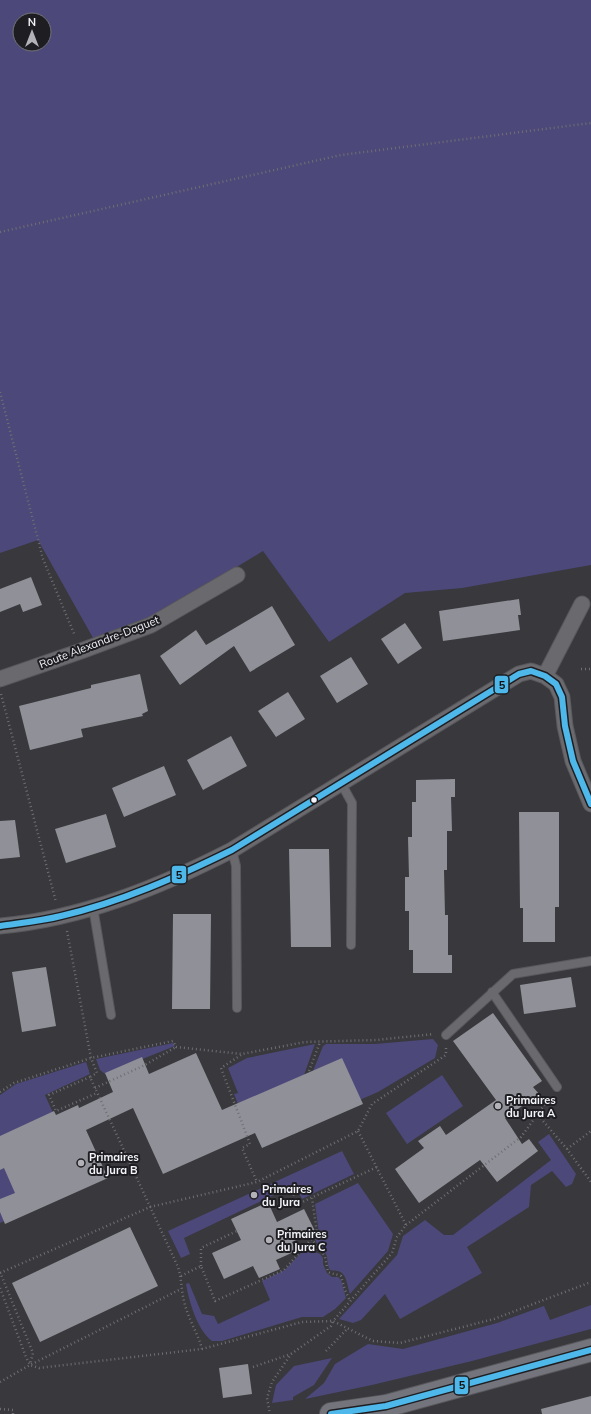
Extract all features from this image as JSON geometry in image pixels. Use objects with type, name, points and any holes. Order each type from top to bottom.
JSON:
[{"type":"main road","points":[[331,1414],[386,1406],[591,1350]]},
{"type":"street","name":"Route Alexandre-Daguet","points":[[0,679],[151,625],[237,575]]},
{"type":"street","points":[[545,676],[582,604]]},
{"type":"street","points":[[0,926],[60,916],[93,907],[135,894],[199,867],[232,850],[519,674],[531,671],[545,676],[556,684],[562,697],[565,726],[573,760],[591,804]]},
{"type":"lane","points":[[341,782],[352,802],[351,945]]},
{"type":"lane","points":[[232,850],[236,866],[237,1008]]},
{"type":"lane","points":[[93,907],[111,1015]]},
{"type":"lane","points":[[446,1035],[513,974],[591,961]]},
{"type":"lane","points":[[492,992],[557,1087]]},
{"type":"path","points":[[0,232],[341,155],[591,123]]},
{"type":"path","points":[[0,392],[43,559],[81,651]]},
{"type":"path","points":[[581,669],[591,669]]},
{"type":"path","points":[[0,692],[60,916],[67,931],[91,1058],[97,1073],[49,1096],[56,1111],[97,1093]]},
{"type":"path","points":[[30,1365],[32,1353],[0,1272],[150,1207],[258,1182],[358,1130],[372,1104],[446,1056],[446,1035],[432,1034],[376,1040],[305,1042],[242,1054],[176,1047],[145,1065],[95,1088]]},
{"type":"path","points":[[0,1092],[14,1083],[91,1058],[173,1041],[176,1047]]},
{"type":"path","points":[[309,1070],[320,1042]]},
{"type":"path","points":[[242,1054],[221,1068],[250,1144],[242,1148],[258,1182]]},
{"type":"path","points":[[90,1077],[181,1276],[181,1289],[185,1306],[202,1349]]},
{"type":"path","points":[[252,1367],[291,1354],[331,1326],[350,1301],[392,1253],[397,1237],[406,1225],[521,1137],[557,1087]]},
{"type":"path","points":[[538,1115],[567,1149],[591,1182]]},
{"type":"path","points":[[358,1130],[406,1225]]},
{"type":"path","points":[[567,1149],[591,1131]]},
{"type":"path","points":[[292,1191],[298,1204],[377,1167]]},
{"type":"path","points":[[239,1230],[201,1248],[201,1266],[215,1301],[284,1270],[317,1233],[312,1198]]},
{"type":"path","points":[[312,1238],[318,1250],[322,1252],[328,1272],[341,1276],[350,1301]]},
{"type":"path","points":[[181,1276],[201,1266]]},
{"type":"path","points":[[0,1288],[26,1357],[30,1365],[39,1368],[202,1349],[302,1322],[334,1321],[373,1341],[400,1344],[494,1319],[591,1282]]},
{"type":"path","points":[[0,1382],[30,1365],[181,1289]]},
{"type":"path","points":[[326,1351],[348,1328]]},
{"type":"path","points":[[270,1414],[267,1398],[272,1382],[291,1354]]},
{"type":"path","points":[[0,1410],[13,1410],[13,1414]]},
{"type":"shaded area","points":[[0,0],[591,0],[591,565],[462,588],[405,593],[329,642],[263,551],[126,634],[97,645],[38,540],[0,553]]},
{"type":"shaded area","points":[[433,1039],[438,1045],[435,1058],[378,1092],[355,1102],[245,1122],[234,1094],[238,1093],[228,1068],[247,1058],[315,1044],[303,1078],[311,1076],[323,1046],[326,1044],[375,1044]]},
{"type":"shaded area","points":[[173,1043],[175,1046],[105,1074],[100,1070],[96,1059]]},
{"type":"shaded area","points":[[86,1062],[90,1074],[45,1095],[54,1115],[0,1141],[0,1095],[16,1084]]},
{"type":"shaded area","points":[[442,1075],[463,1106],[407,1144],[386,1113]]},
{"type":"shaded area","points":[[549,1134],[576,1174],[572,1184],[566,1187],[552,1171],[531,1185],[529,1207],[467,1247],[482,1273],[400,1319],[385,1294],[361,1320],[353,1323],[339,1319],[397,1255],[403,1236],[425,1220],[444,1235],[453,1235],[551,1160],[538,1142]]},
{"type":"shaded area","points":[[0,1151],[24,1202],[6,1220],[0,1223]]},
{"type":"shaded area","points":[[342,1151],[354,1174],[302,1199],[295,1185],[184,1238],[190,1254],[181,1258],[168,1231]]},
{"type":"shaded area","points":[[358,1183],[393,1234],[388,1251],[350,1294],[345,1277],[340,1272],[330,1270],[326,1255],[323,1250],[319,1248],[315,1239],[319,1234],[315,1204]]},
{"type":"shaded area","points":[[311,1242],[315,1252],[320,1254],[323,1258],[323,1264],[327,1273],[332,1277],[338,1277],[341,1280],[346,1298],[335,1309],[323,1317],[302,1317],[222,1341],[212,1341],[207,1336],[194,1315],[186,1284],[189,1283],[202,1314],[214,1316],[218,1324],[270,1300],[262,1281],[285,1270]]},
{"type":"shaded area","points":[[591,1305],[591,1329],[472,1361],[372,1385],[305,1399],[324,1383],[335,1364],[368,1344],[403,1349],[497,1323],[544,1306],[550,1320]]},
{"type":"shaded area","points":[[332,1358],[314,1385],[293,1397],[293,1400],[272,1403],[276,1385],[294,1366]]},
{"type":"building","points":[[31,577],[42,605],[23,612],[20,604],[0,612],[0,589]]},
{"type":"building","points":[[519,599],[521,615],[518,615],[520,630],[443,641],[439,611]]},
{"type":"building","points":[[272,606],[295,645],[250,672],[234,646],[180,685],[160,656],[196,630],[206,645]]},
{"type":"building","points":[[405,623],[422,648],[398,664],[381,639]]},
{"type":"building","points":[[351,657],[368,684],[337,703],[320,676]]},
{"type":"building","points":[[140,674],[148,711],[142,714],[143,716],[81,729],[83,737],[30,750],[19,706],[91,688],[91,685]]},
{"type":"building","points":[[288,692],[305,719],[276,737],[258,711]]},
{"type":"building","points":[[231,736],[247,766],[203,790],[187,760]]},
{"type":"building","points":[[164,766],[176,795],[124,817],[112,788]]},
{"type":"building","points":[[455,779],[455,797],[451,797],[452,831],[447,831],[447,870],[444,870],[445,915],[448,915],[448,955],[452,955],[452,973],[413,973],[413,950],[409,950],[409,911],[405,911],[405,877],[409,877],[408,837],[412,837],[412,802],[416,802],[416,780]]},
{"type":"building","points":[[519,812],[559,812],[559,907],[555,907],[555,942],[523,942],[523,908],[520,908]]},
{"type":"building","points":[[106,814],[116,847],[66,863],[55,829]]},
{"type":"building","points":[[15,820],[20,857],[0,859],[0,821]]},
{"type":"building","points":[[289,849],[329,849],[331,947],[291,947]]},
{"type":"building","points":[[173,914],[211,914],[210,1009],[172,1009]]},
{"type":"building","points":[[46,967],[56,1026],[22,1032],[12,972]]},
{"type":"building","points":[[571,977],[576,1007],[524,1014],[520,985]]},
{"type":"building","name":"Primaires du Jura A","points":[[493,1013],[542,1081],[533,1087],[539,1094],[505,1118],[522,1144],[529,1139],[538,1151],[497,1182],[480,1160],[419,1203],[395,1169],[424,1148],[418,1141],[440,1126],[446,1135],[496,1100],[453,1041]]},
{"type":"building","points":[[196,1053],[222,1110],[342,1058],[363,1104],[262,1148],[255,1133],[163,1174],[133,1108],[86,1130],[108,1178],[5,1224],[0,1212],[0,1199],[15,1193],[4,1168],[0,1170],[0,1136],[54,1111],[56,1115],[78,1105],[79,1108],[113,1092],[105,1073],[142,1057],[149,1074]]},
{"type":"building","name":"Primaires du Jura C","points":[[268,1202],[277,1222],[304,1209],[315,1231],[292,1242],[296,1251],[276,1260],[280,1269],[259,1278],[253,1266],[224,1279],[212,1253],[241,1240],[231,1219]]},
{"type":"building","points":[[130,1227],[158,1286],[40,1342],[12,1283]]},
{"type":"building","points":[[248,1364],[252,1394],[223,1398],[219,1368]]},
{"type":"building","points":[[591,1396],[591,1414],[542,1414],[541,1409]]},
{"type":"transit line","name":"5","points":[[0,926],[53,918],[105,904],[170,879],[232,850],[519,674],[531,671],[545,676],[556,684],[562,697],[565,726],[573,761],[591,804]]},
{"type":"transit line","name":"5","points":[[331,1414],[386,1406],[591,1350]]},
{"type":"place","name":"Primaires du Jura A","points":[[498,1106]]},
{"type":"place","name":"Primaires du Jura B","points":[[81,1163]]},
{"type":"place","name":"Primaires du Jura","points":[[254,1195]]},
{"type":"place","name":"Primaires du Jura C","points":[[269,1240]]}]
